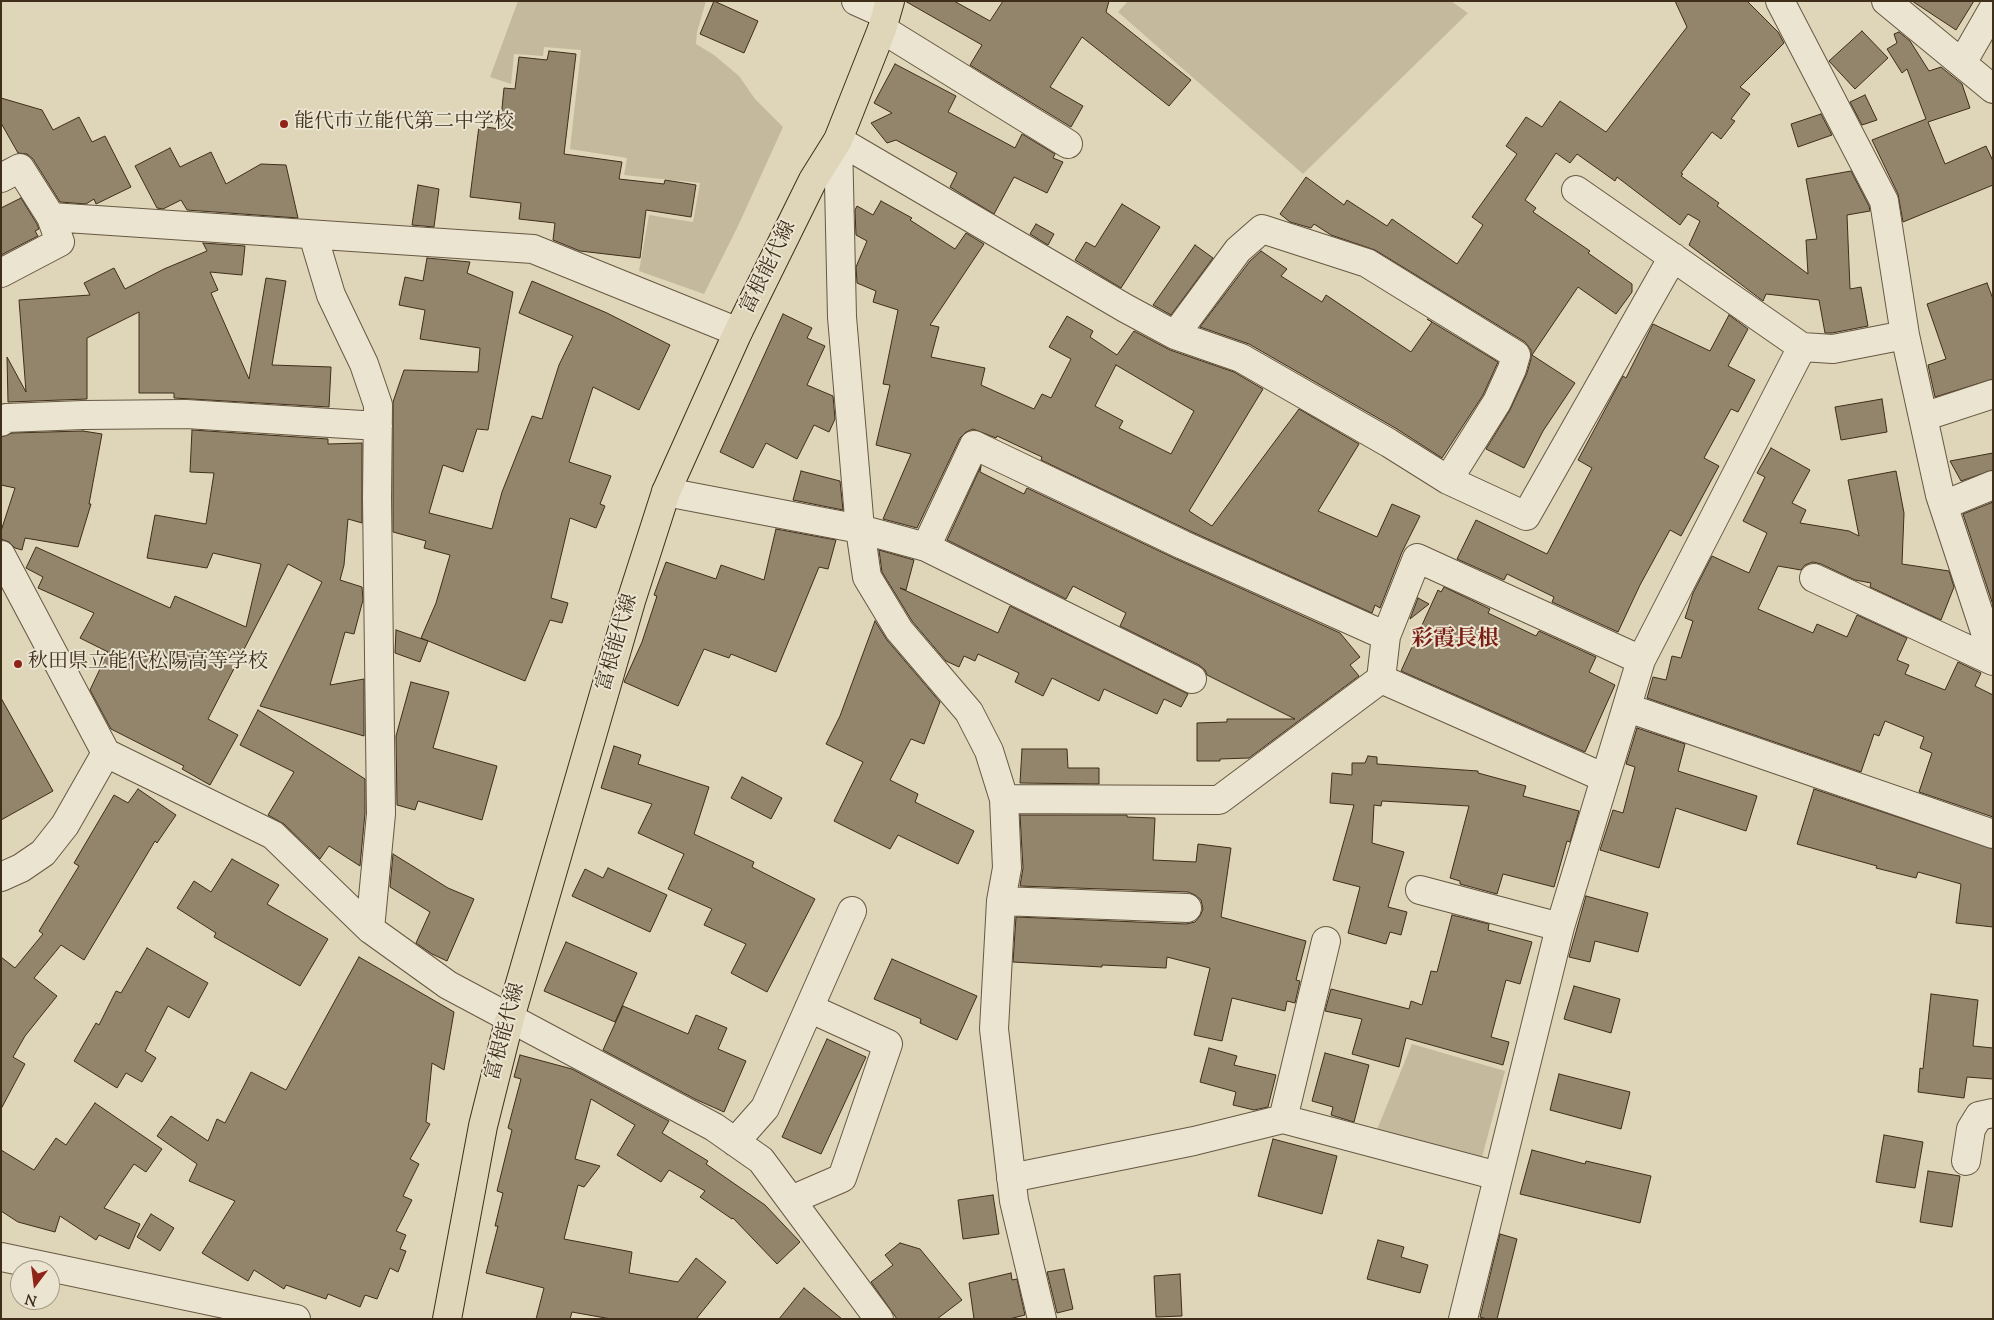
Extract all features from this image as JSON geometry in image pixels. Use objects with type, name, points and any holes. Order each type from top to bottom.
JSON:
[{"type":"main road","name":"富根能代線","points":[[447,1319],[483,1126],[510,1018],[631,600],[666,492],[738,332],[813,180],[838,140],[886,15]]},
{"type":"street","points":[[856,1],[886,15],[1068,144]]},
{"type":"street","points":[[1780,1],[1884,201],[1905,335],[1944,506],[1986,635],[1993,645]]},
{"type":"street","points":[[1886,1],[1993,88]]},
{"type":"street","points":[[1962,63],[1993,9]]},
{"type":"street","points":[[838,140],[1125,308],[1175,335],[1240,358],[1389,443],[1448,480],[1526,516],[1673,257]]},
{"type":"street","points":[[838,140],[842,317],[860,528],[867,577],[898,630],[969,712],[988,751],[1004,799],[1007,868],[1000,901],[994,1029],[1014,1200],[1042,1319]]},
{"type":"street","points":[[1,178],[20,168],[51,217],[60,242],[1,273]]},
{"type":"street","points":[[1576,190],[1802,347],[1834,349],[1905,335]]},
{"type":"street","points":[[51,217],[533,249],[738,332]]},
{"type":"street","points":[[1175,335],[1238,250],[1262,229],[1367,263],[1516,355],[1512,369],[1497,402],[1448,480]]},
{"type":"street","points":[[313,235],[331,296],[364,364],[378,405],[381,814],[370,929]]},
{"type":"street","points":[[1463,1319],[1560,927],[1641,660],[1802,347]]},
{"type":"street","points":[[1923,417],[1993,394]]},
{"type":"street","points":[[1,422],[6,418],[186,414],[378,426]]},
{"type":"street","points":[[926,547],[974,445],[1183,545],[1386,636]]},
{"type":"street","points":[[1944,506],[1993,485]]},
{"type":"street","points":[[666,492],[860,528],[926,547],[1192,679]]},
{"type":"street","points":[[1,554],[106,753],[272,835],[370,929],[448,985],[714,1127],[761,1160],[879,1319]]},
{"type":"street","points":[[1004,799],[1219,800],[1381,679],[1386,636],[1417,558],[1641,660]]},
{"type":"street","points":[[1814,578],[1993,661]]},
{"type":"street","points":[[1381,679],[1605,778]]},
{"type":"street","points":[[1628,708],[1993,834]]},
{"type":"street","points":[[1,877],[21,868],[43,852],[65,825],[106,753]]},
{"type":"street","points":[[1420,890],[1560,927]]},
{"type":"street","points":[[1000,901],[1186,908]]},
{"type":"street","points":[[735,1142],[765,1108],[852,911]]},
{"type":"street","points":[[1283,1119],[1326,942]]},
{"type":"street","points":[[791,1200],[842,1178],[888,1044],[809,1008]]},
{"type":"street","points":[[1966,1161],[1971,1128],[1979,1116],[1993,1113]]},
{"type":"street","points":[[1011,1178],[1194,1141],[1283,1119],[1498,1176]]},
{"type":"street","points":[[1,1257],[296,1319]]},
{"type":"shaded area","points":[[518,1],[706,1],[697,32],[696,44],[714,55],[739,76],[755,99],[783,127],[738,226],[704,294],[639,271],[649,215],[693,222],[700,183],[624,175],[627,158],[570,149],[581,50],[544,47],[543,56],[514,54],[511,84],[490,77]]},
{"type":"shaded area","points":[[1128,1],[1451,1],[1468,13],[1303,174],[1118,12]]},
{"type":"shaded area","points":[[1412,1044],[1505,1071],[1480,1165],[1374,1137]]},
{"type":"building","points":[[714,1],[758,21],[744,53],[700,34]]},
{"type":"building","points":[[905,1],[954,1],[990,21],[1003,1],[1109,1],[1106,12],[1191,80],[1169,106],[1082,37],[1050,87],[1083,106],[1071,127],[970,65],[982,45]]},
{"type":"building","points":[[1675,1],[1747,1],[1778,32],[1784,43],[1740,87],[1750,94],[1731,119],[1735,121],[1721,139],[1712,132],[1681,173],[1683,174],[1681,176],[1719,203],[1717,206],[1808,274],[1806,240],[1817,239],[1806,179],[1851,171],[1870,211],[1847,215],[1850,289],[1861,287],[1868,326],[1825,333],[1819,300],[1766,294],[1763,301],[1689,245],[1700,221],[1688,214],[1680,225],[1617,177],[1615,181],[1577,154],[1570,163],[1556,153],[1525,200],[1536,208],[1533,212],[1590,251],[1588,253],[1632,284],[1632,292],[1616,314],[1578,287],[1532,355],[1575,383],[1543,431],[1524,468],[1486,449],[1510,410],[1527,373],[1531,359],[1531,350],[1525,342],[1375,250],[1331,235],[1314,224],[1311,228],[1290,222],[1280,214],[1306,177],[1344,205],[1347,200],[1387,226],[1392,219],[1457,264],[1483,225],[1472,217],[1517,154],[1506,146],[1526,117],[1542,127],[1560,101],[1606,132],[1687,27]]},
{"type":"building","points":[[1912,1],[1974,1],[1956,30]]},
{"type":"building","points":[[1862,31],[1888,58],[1855,89],[1829,61]]},
{"type":"building","points":[[1899,32],[1910,41],[1929,71],[1941,67],[1962,84],[1970,108],[1928,122],[1945,164],[1986,146],[1993,161],[1993,185],[1903,222],[1898,194],[1872,140],[1926,119],[1907,69],[1902,73],[1887,49],[1897,43],[1894,34]]},
{"type":"building","points":[[549,51],[576,54],[564,154],[622,162],[619,179],[664,184],[665,180],[696,185],[691,217],[646,210],[640,258],[580,251],[553,240],[555,223],[519,219],[521,203],[470,197],[479,126],[500,129],[504,88],[515,89],[519,57],[547,60]]},
{"type":"building","points":[[895,64],[956,96],[948,112],[1015,148],[1022,134],[1055,154],[1053,158],[1063,162],[1047,193],[1014,177],[994,214],[950,187],[957,173],[896,140],[887,143],[871,123],[892,113],[874,103]]},
{"type":"building","points":[[1865,95],[1877,120],[1862,125],[1850,102]]},
{"type":"building","points":[[1,98],[42,110],[53,130],[79,117],[92,142],[105,136],[131,187],[96,204],[94,199],[86,204],[60,202],[33,159],[27,154],[18,153],[1,123]]},
{"type":"building","points":[[1821,114],[1832,135],[1798,147],[1791,124]]},
{"type":"building","points":[[170,148],[180,167],[211,152],[226,184],[261,164],[286,165],[298,218],[187,210],[181,200],[163,209],[157,208],[135,166]]},
{"type":"building","points":[[418,185],[439,189],[434,227],[412,225]]},
{"type":"building","points":[[21,198],[37,224],[39,229],[35,231],[38,236],[1,255],[1,208]]},
{"type":"building","points":[[881,201],[912,218],[910,220],[955,249],[966,233],[984,244],[930,325],[939,327],[931,357],[985,368],[981,385],[1034,409],[1042,394],[1051,398],[1071,359],[1049,347],[1067,316],[1093,331],[1090,337],[1117,355],[1134,331],[1170,350],[1234,372],[1263,389],[1189,511],[1212,526],[1299,409],[1359,444],[1318,511],[1377,537],[1392,504],[1420,516],[1402,552],[1380,608],[1375,605],[1372,613],[1190,531],[1041,460],[1042,457],[997,436],[996,438],[973,429],[966,432],[960,438],[917,528],[883,519],[911,454],[876,445],[890,385],[883,384],[898,310],[873,302],[876,291],[857,283],[856,267],[867,241],[856,235],[855,210],[857,206],[873,215]],"holes":[[[1116,365],[1194,411],[1171,454],[1119,428],[1123,421],[1095,406]]]},
{"type":"building","points":[[1122,204],[1160,227],[1121,288],[1075,260],[1086,242],[1095,247]]},
{"type":"building","points":[[1036,224],[1054,234],[1048,245],[1030,234]]},
{"type":"building","points":[[203,243],[245,246],[242,275],[210,272],[218,290],[211,293],[249,379],[266,278],[286,281],[272,365],[331,367],[329,407],[174,398],[174,393],[139,393],[139,312],[87,338],[87,399],[8,402],[7,357],[26,392],[19,300],[90,295],[84,283],[114,268],[125,289],[164,269],[207,251]]},
{"type":"building","points":[[1195,245],[1213,258],[1171,315],[1153,305]]},
{"type":"building","points":[[1261,251],[1287,269],[1281,276],[1322,302],[1326,295],[1411,352],[1432,322],[1498,362],[1483,395],[1442,458],[1397,429],[1249,344],[1200,327],[1250,261]]},
{"type":"building","points":[[427,258],[470,262],[467,273],[513,292],[488,430],[477,429],[463,472],[443,465],[429,513],[492,529],[502,492],[532,416],[542,419],[559,365],[573,336],[519,313],[532,281],[607,313],[670,345],[639,410],[593,387],[569,462],[611,476],[600,504],[605,506],[596,528],[570,518],[551,598],[568,603],[562,623],[550,620],[525,681],[421,638],[436,603],[450,555],[424,548],[426,541],[393,532],[393,402],[404,370],[478,372],[480,348],[420,339],[425,310],[399,305],[405,277],[423,281]]},
{"type":"building","points":[[1987,283],[1993,299],[1993,379],[1935,397],[1928,365],[1946,359],[1927,304]]},
{"type":"building","points":[[783,314],[812,328],[807,338],[825,346],[807,385],[833,396],[835,419],[829,432],[814,425],[797,459],[766,443],[753,468],[720,452]]},
{"type":"building","points":[[1729,315],[1748,329],[1728,366],[1755,380],[1738,412],[1731,409],[1704,458],[1719,466],[1681,536],[1670,530],[1640,585],[1618,632],[1552,602],[1554,597],[1507,574],[1504,580],[1457,559],[1476,520],[1547,554],[1592,468],[1578,460],[1623,376],[1626,378],[1653,324],[1710,351]]},
{"type":"building","points":[[1882,399],[1887,432],[1841,440],[1835,407]]},
{"type":"building","points":[[192,430],[328,439],[328,444],[362,443],[362,523],[348,519],[344,565],[340,580],[362,587],[363,600],[354,634],[345,632],[330,685],[364,679],[364,736],[260,706],[322,582],[288,564],[208,719],[238,735],[210,785],[182,769],[184,766],[111,729],[90,690],[108,652],[80,638],[94,613],[38,588],[43,577],[26,568],[36,547],[170,608],[175,596],[246,627],[261,564],[213,553],[207,568],[147,558],[155,515],[206,524],[214,473],[190,472]]},
{"type":"building","points":[[83,431],[102,434],[89,504],[91,504],[78,547],[25,538],[22,550],[1,539],[1,531],[15,488],[1,485],[1,437],[12,433]]},
{"type":"building","points":[[1771,448],[1810,470],[1792,503],[1806,510],[1800,523],[1849,531],[1859,536],[1848,480],[1896,471],[1904,513],[1902,564],[1949,571],[1954,587],[1941,620],[1870,587],[1871,583],[1855,580],[1813,562],[1805,565],[1801,570],[1778,566],[1758,609],[1813,633],[1817,624],[1847,637],[1857,615],[1907,638],[1897,660],[1909,665],[1905,674],[1945,690],[1958,662],[1981,673],[1975,686],[1993,695],[1993,817],[1919,792],[1932,753],[1920,748],[1924,737],[1885,721],[1879,736],[1874,734],[1861,772],[1647,698],[1653,677],[1666,680],[1672,656],[1681,658],[1693,621],[1685,618],[1693,593],[1712,556],[1749,573],[1767,533],[1743,521],[1765,477],[1757,473]]},
{"type":"building","points":[[1993,453],[1993,470],[1961,481],[1950,461]]},
{"type":"building","points":[[981,466],[980,472],[1024,494],[1027,488],[1176,559],[1340,633],[1360,657],[1350,665],[1359,676],[1249,758],[1197,761],[1197,723],[1227,722],[1227,719],[1295,719],[1207,675],[1205,670],[1199,665],[1120,626],[1126,613],[1073,586],[1066,599],[947,540]]},
{"type":"building","points":[[801,471],[840,481],[843,510],[793,500]]},
{"type":"building","points":[[1993,502],[1993,605],[1963,514]]},
{"type":"building","points":[[776,529],[836,540],[828,569],[819,567],[776,672],[731,654],[729,658],[704,649],[678,706],[624,682],[642,642],[657,596],[654,595],[666,562],[716,579],[721,565],[764,580]]},
{"type":"building","points":[[879,550],[914,560],[906,590],[900,588],[998,633],[1010,606],[1188,694],[1181,707],[1164,699],[1157,714],[1104,689],[1099,701],[1052,678],[1043,696],[1015,682],[1019,673],[978,654],[975,661],[964,656],[959,667],[946,661],[912,621],[882,572]]},
{"type":"building","points":[[1444,587],[1490,609],[1488,613],[1536,636],[1539,631],[1596,657],[1589,672],[1615,685],[1585,752],[1401,671],[1438,590],[1441,592]]},
{"type":"building","points":[[1418,598],[1429,604],[1410,619]]},
{"type":"building","points":[[875,621],[887,640],[940,702],[924,744],[911,739],[890,780],[918,794],[915,802],[974,831],[958,864],[898,835],[890,849],[834,821],[863,762],[826,744],[840,716]]},
{"type":"building","points":[[396,630],[428,641],[420,662],[395,653]]},
{"type":"building","points":[[411,682],[449,692],[433,748],[497,766],[482,820],[418,801],[415,810],[397,805],[396,736]]},
{"type":"building","points":[[1,698],[53,791],[1,820]]},
{"type":"building","points":[[258,710],[365,779],[365,813],[360,866],[329,846],[320,859],[284,824],[268,815],[294,772],[240,745]]},
{"type":"building","points":[[1637,728],[1685,744],[1678,771],[1757,796],[1746,831],[1676,808],[1659,868],[1600,850],[1613,810],[1623,813],[1635,767],[1626,764]]},
{"type":"building","points":[[614,746],[641,755],[638,764],[709,787],[694,834],[754,862],[752,867],[815,899],[767,992],[731,973],[746,944],[704,925],[712,909],[668,889],[684,854],[638,833],[652,804],[601,788]]},
{"type":"building","points":[[1022,749],[1067,749],[1068,768],[1099,768],[1099,784],[1020,783]]},
{"type":"building","points":[[1368,756],[1377,757],[1377,764],[1478,771],[1478,773],[1526,786],[1523,796],[1579,811],[1570,842],[1567,841],[1554,887],[1503,874],[1497,894],[1460,884],[1460,881],[1450,878],[1469,806],[1382,801],[1381,806],[1374,805],[1372,843],[1404,852],[1388,907],[1407,912],[1401,935],[1390,932],[1386,944],[1348,933],[1360,887],[1333,880],[1354,805],[1330,803],[1332,773],[1352,775],[1352,763],[1365,763]]},
{"type":"building","points":[[742,777],[782,798],[771,819],[731,798]]},
{"type":"building","points":[[138,789],[176,815],[157,843],[155,841],[84,960],[61,945],[34,978],[57,996],[25,1036],[13,1057],[25,1064],[1,1109],[1,957],[15,968],[43,934],[39,931],[79,866],[74,863],[114,795],[128,803]]},
{"type":"building","points":[[1814,789],[1993,849],[1993,927],[1956,923],[1961,884],[1918,872],[1916,878],[1797,844]]},
{"type":"building","points":[[1020,815],[1127,815],[1127,817],[1155,818],[1153,860],[1196,862],[1198,844],[1231,848],[1221,917],[1306,941],[1296,980],[1300,981],[1295,1003],[1287,1001],[1285,1011],[1232,998],[1222,1041],[1194,1035],[1210,968],[1167,957],[1166,968],[1102,965],[1102,967],[1013,962],[1016,917],[1186,924],[1195,922],[1203,909],[1201,900],[1188,892],[1020,886],[1023,868]]},
{"type":"building","points":[[393,854],[448,888],[474,899],[447,961],[416,943],[430,912],[390,887]]},
{"type":"building","points":[[232,859],[279,885],[267,904],[328,939],[300,986],[214,937],[216,933],[177,908],[194,881],[211,892]]},
{"type":"building","points":[[608,868],[667,895],[650,932],[572,896],[585,869],[603,878]]},
{"type":"building","points":[[1586,896],[1648,913],[1638,952],[1595,941],[1590,962],[1569,957]]},
{"type":"building","points":[[1452,915],[1489,924],[1488,930],[1532,942],[1520,984],[1506,980],[1491,1037],[1509,1042],[1503,1065],[1406,1038],[1399,1067],[1352,1054],[1362,1019],[1325,1011],[1331,989],[1409,1009],[1411,1001],[1422,1005],[1431,971],[1437,972]]},
{"type":"building","points":[[566,942],[637,973],[615,1022],[544,991]]},
{"type":"building","points":[[147,948],[208,983],[189,1018],[168,1006],[145,1051],[156,1058],[142,1082],[126,1073],[117,1088],[74,1061],[96,1023],[99,1025],[116,991],[121,993]]},
{"type":"building","points":[[359,957],[454,1012],[444,1070],[432,1063],[426,1122],[430,1124],[410,1159],[419,1164],[403,1196],[412,1200],[396,1231],[406,1235],[400,1249],[406,1251],[398,1272],[390,1268],[377,1299],[365,1295],[360,1307],[328,1294],[326,1299],[286,1285],[284,1289],[254,1270],[248,1281],[202,1253],[235,1201],[189,1181],[197,1164],[157,1136],[171,1116],[208,1141],[217,1119],[225,1123],[251,1072],[286,1090]]},
{"type":"building","points":[[892,959],[977,996],[957,1040],[920,1023],[921,1019],[874,999]]},
{"type":"building","points":[[1574,986],[1620,999],[1611,1033],[1564,1019]]},
{"type":"building","points":[[1931,994],[1978,1000],[1973,1046],[1993,1048],[1993,1079],[1967,1077],[1964,1098],[1918,1092],[1920,1068],[1923,1069]]},
{"type":"building","points":[[623,1006],[688,1034],[696,1015],[727,1028],[718,1049],[746,1061],[724,1112],[695,1099],[603,1050]]},
{"type":"building","points":[[827,1039],[866,1057],[821,1154],[782,1137]]},
{"type":"building","points":[[1209,1048],[1237,1056],[1234,1065],[1276,1075],[1268,1107],[1254,1110],[1233,1105],[1236,1092],[1200,1082]]},
{"type":"building","points":[[1325,1053],[1369,1065],[1354,1122],[1331,1115],[1333,1107],[1312,1101]]},
{"type":"building","points":[[520,1055],[572,1069],[669,1121],[662,1133],[708,1161],[706,1164],[765,1205],[800,1242],[777,1264],[733,1218],[700,1197],[705,1191],[669,1170],[661,1182],[617,1155],[635,1125],[591,1099],[575,1159],[600,1166],[584,1187],[578,1185],[564,1239],[632,1252],[629,1273],[678,1282],[696,1258],[726,1282],[696,1319],[611,1319],[572,1312],[570,1319],[536,1319],[544,1288],[486,1273],[498,1226],[495,1226],[503,1193],[497,1191],[512,1130],[508,1128],[521,1079],[514,1077]]},
{"type":"building","points":[[1559,1074],[1630,1092],[1621,1129],[1550,1110]]},
{"type":"building","points":[[95,1103],[162,1149],[146,1172],[134,1164],[104,1208],[140,1224],[129,1249],[99,1235],[96,1240],[60,1216],[55,1232],[18,1222],[1,1211],[1,1150],[34,1170],[56,1138],[66,1145]]},
{"type":"building","points":[[1884,1135],[1923,1142],[1915,1188],[1876,1182]]},
{"type":"building","points":[[1273,1139],[1337,1156],[1322,1214],[1258,1196]]},
{"type":"building","points":[[1532,1150],[1585,1164],[1586,1161],[1651,1176],[1640,1223],[1520,1194]]},
{"type":"building","points":[[1928,1171],[1960,1176],[1952,1227],[1920,1222]]},
{"type":"building","points":[[993,1195],[999,1234],[963,1239],[958,1200]]},
{"type":"building","points":[[151,1214],[174,1228],[160,1251],[137,1237]]},
{"type":"building","points":[[1500,1234],[1517,1239],[1497,1319],[1487,1319],[1480,1317]]},
{"type":"building","points":[[1378,1240],[1404,1247],[1401,1257],[1428,1265],[1420,1293],[1367,1279]]},
{"type":"building","points":[[900,1243],[920,1249],[962,1300],[937,1319],[897,1319],[871,1282],[893,1265],[885,1255]]},
{"type":"building","points":[[1064,1269],[1073,1309],[1057,1313],[1047,1272]]},
{"type":"building","points":[[1011,1273],[1012,1280],[1017,1279],[1025,1315],[1009,1319],[974,1319],[969,1283]]},
{"type":"building","points":[[1180,1274],[1182,1316],[1156,1317],[1154,1276]]},
{"type":"building","points":[[804,1288],[842,1319],[779,1319]]},
{"type":"place","name":"能代市立能代第二中学校","points":[[284,124]]},
{"type":"place","name":"秋田県立能代松陽高等学校","points":[[18,664]]},
{"type":"district","name":"彩霞長根","points":[[1455,641]]}]
